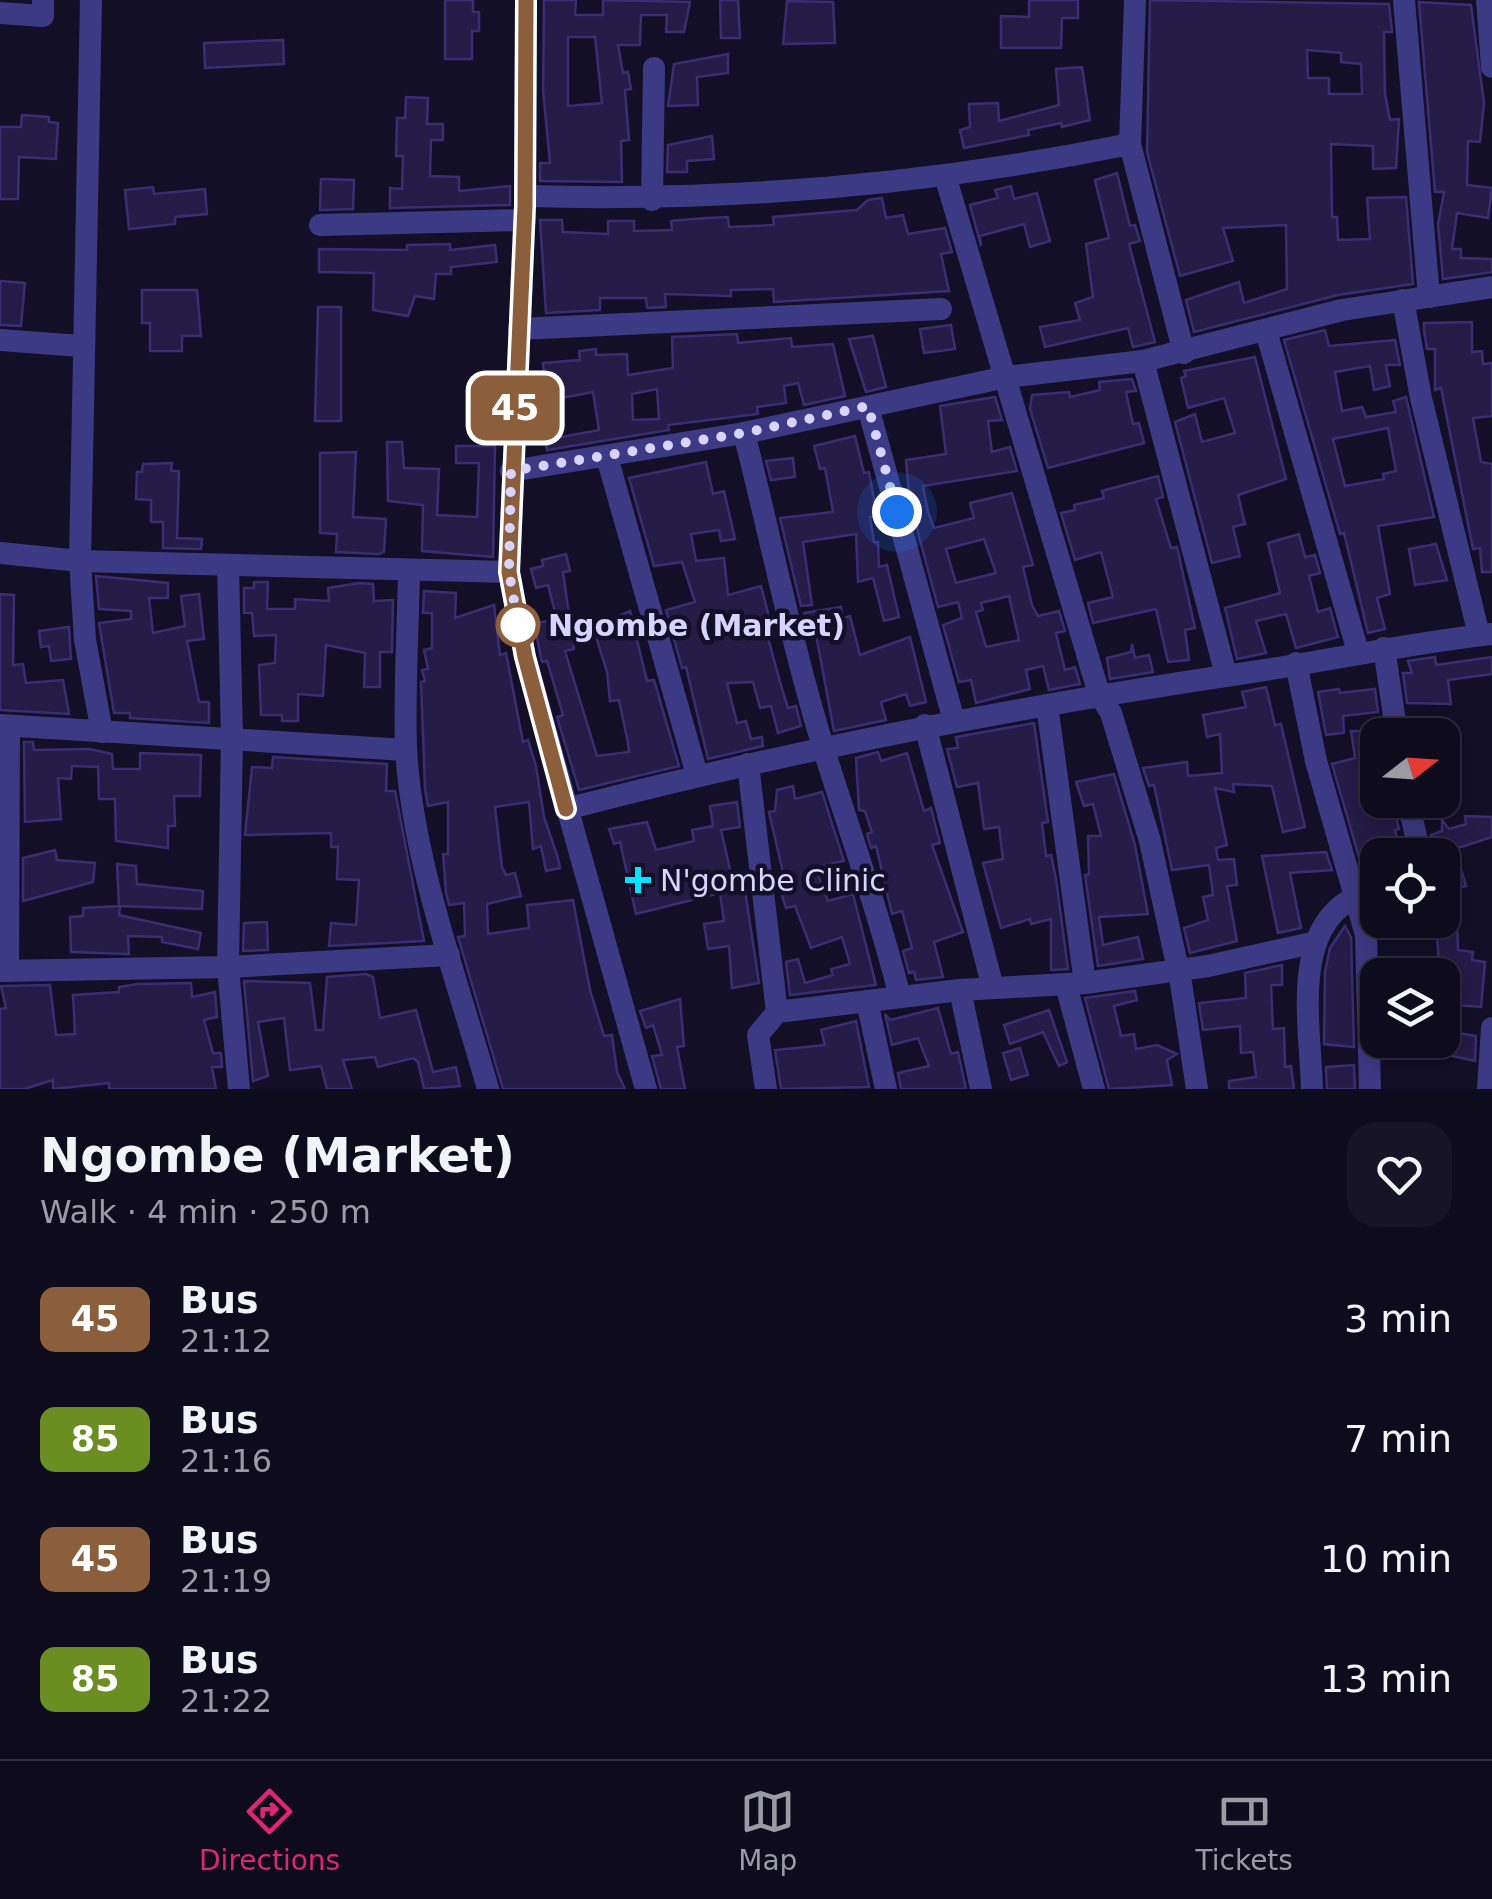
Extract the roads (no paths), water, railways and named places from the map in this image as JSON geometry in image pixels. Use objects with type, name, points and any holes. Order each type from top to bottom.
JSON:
[{"type":"street","points":[[0,13],[43,16],[43,0]]},
{"type":"street","points":[[90,0],[80,560],[85,640],[102,732]]},
{"type":"street","points":[[526,0],[525,208],[509,572],[525,657],[646,1089]]},
{"type":"street","points":[[1135,0],[1130,144],[1184,353]]},
{"type":"street","points":[[1404,0],[1429,297]]},
{"type":"street","points":[[1487,0],[1492,67]]},
{"type":"street","points":[[652,200],[654,68]]},
{"type":"street","points":[[320,225],[946,179],[1130,144]]},
{"type":"street","points":[[946,179],[1099,694],[1111,713],[1150,841],[1197,1089]]},
{"type":"street","points":[[511,471],[744,433],[1006,378],[1144,361],[1342,310],[1492,286]]},
{"type":"street","points":[[566,809],[698,775],[925,726],[1099,694],[1485,634],[1421,398],[1403,300]]},
{"type":"street","points":[[519,329],[941,309]]},
{"type":"street","points":[[1266,331],[1358,652]]},
{"type":"street","points":[[0,340],[81,346]]},
{"type":"street","points":[[1144,361],[1226,675]]},
{"type":"street","points":[[868,406],[954,721]]},
{"type":"street","points":[[744,433],[772,561],[900,997]]},
{"type":"street","points":[[607,457],[698,775]]},
{"type":"street","points":[[0,553],[80,560],[509,572]]},
{"type":"street","points":[[228,565],[232,737],[228,966],[239,1089]]},
{"type":"street","points":[[409,572],[406,750],[432,887],[488,1089]]},
{"type":"street","points":[[1384,648],[1394,718]]},
{"type":"street","points":[[1296,664],[1316,761],[1366,935],[1370,1089]]},
{"type":"street","points":[[1047,705],[1075,984],[1094,1089]]},
{"type":"street","points":[[406,750],[5,726],[4,971],[228,966],[449,955]]},
{"type":"street","points":[[925,726],[992,988]]},
{"type":"street","points":[[748,764],[777,1012]]},
{"type":"street","points":[[1312,1089],[1312,943],[1335,909],[1360,893]]},
{"type":"street","points":[[766,1089],[758,1036],[777,1012],[960,990],[1075,984],[1176,971],[1312,943]]},
{"type":"street","points":[[960,990],[981,1089]]},
{"type":"street","points":[[867,1001],[886,1089]]},
{"type":"street","points":[[1488,1089],[1492,1028]]},
{"type":"place","name":"Ngombe (Market)","points":[[518,625]]},
{"type":"place","name":"N'gombe Clinic","points":[[638,880]]}]
